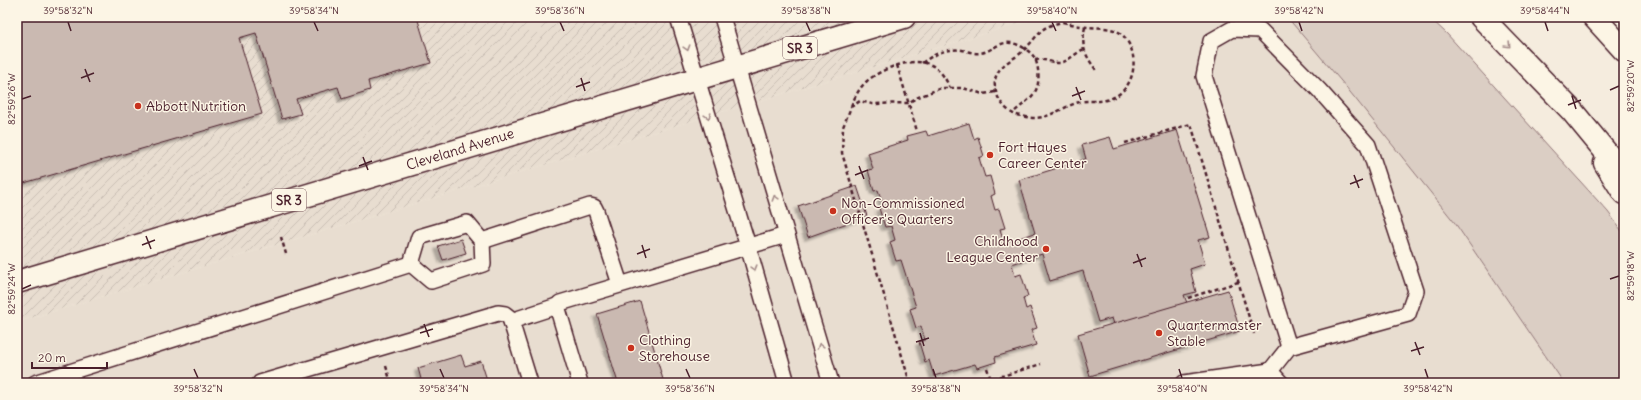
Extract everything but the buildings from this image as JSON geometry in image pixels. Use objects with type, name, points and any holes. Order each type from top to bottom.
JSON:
[{"type":"main road","name":"Cleveland Avenue","points":[[17,282],[904,17]]},
{"type":"main road","points":[[1481,17],[1572,111],[1624,174]]},
{"type":"main road","points":[[1594,17],[1624,50]]},
{"type":"main road","points":[[1572,111],[1624,193]]},
{"type":"lane","points":[[678,17],[748,246],[787,383]]},
{"type":"lane","points":[[722,17],[831,383]]},
{"type":"lane","points":[[1184,383],[1270,372],[1289,347],[1408,314],[1416,291],[1368,146],[1319,90],[1260,30],[1232,29],[1211,40],[1204,76],[1289,347]]},
{"type":"lane","points":[[482,241],[590,206],[594,207],[620,284]]},
{"type":"lane","points":[[467,223],[482,241],[483,264],[431,281],[412,264],[419,237],[467,223]]},
{"type":"lane","points":[[510,321],[620,284],[786,235]]},
{"type":"lane","points":[[34,383],[412,264]]},
{"type":"lane","points":[[557,306],[580,383]]},
{"type":"lane","points":[[260,383],[498,313],[505,314],[510,318],[530,383]]},
{"type":"lane","points":[[1270,372],[1281,383]]},
{"type":"path","points":[[1063,22],[1085,27],[1106,28],[1118,32],[1127,41],[1133,52],[1134,65],[1132,78],[1126,88],[1116,96],[1106,100],[1078,102],[1046,117],[1031,119],[1012,114],[1001,104],[995,92],[995,84],[1001,68],[1025,49],[1040,30],[1051,24],[1063,22]]},
{"type":"path","points":[[1085,27],[1082,43],[1088,58],[1096,70]]},
{"type":"path","points":[[922,63],[930,57],[954,49],[978,54],[986,52],[1003,43],[1010,42],[1019,45],[1034,57],[1038,75],[1036,89],[1032,96],[1012,114]]},
{"type":"path","points":[[1035,60],[1043,58],[1052,62],[1060,63],[1084,48]]},
{"type":"path","points":[[910,383],[842,153],[843,127],[857,92],[867,81],[889,67],[904,63],[930,64],[938,69],[950,88]]},
{"type":"path","points":[[897,65],[917,131]]},
{"type":"path","points":[[851,107],[860,101],[872,104],[908,103],[916,98],[941,88],[963,88],[983,94],[995,92]]},
{"type":"path","points":[[1126,143],[1192,124],[1254,334]]},
{"type":"path","points":[[281,237],[286,254]]},
{"type":"path","points":[[1188,298],[1238,282]]},
{"type":"path","points":[[384,361],[391,383]]},
{"type":"path","points":[[980,383],[1041,364]]},
{"type":"path","points":[[987,368],[991,380]]},
{"type":"path","points":[[923,383],[929,381],[931,383]]},
{"type":"shaded area","points":[[17,17],[1041,17],[17,322]]},
{"type":"shaded area","name":"Fort Hayes Career Center","points":[[1041,17],[1287,17],[1346,87],[1455,223],[1564,383],[17,383],[17,322]]},
{"type":"shaded area","points":[[1287,17],[1429,17],[1447,34],[1608,212],[1624,234],[1624,383],[1564,383],[1455,223],[1346,87]]},
{"type":"place","name":"Abbott Nutrition","points":[[138,106]]},
{"type":"place","name":"Fort Hayes Career Center","points":[[990,155]]},
{"type":"place","name":"Non-Commissioned Officer's Quarters","points":[[833,211]]},
{"type":"place","name":"Childhood League Center","points":[[1046,249]]},
{"type":"place","name":"Quartermaster Stable","points":[[1159,333]]},
{"type":"place","name":"Clothing Storehouse","points":[[631,348]]}]
